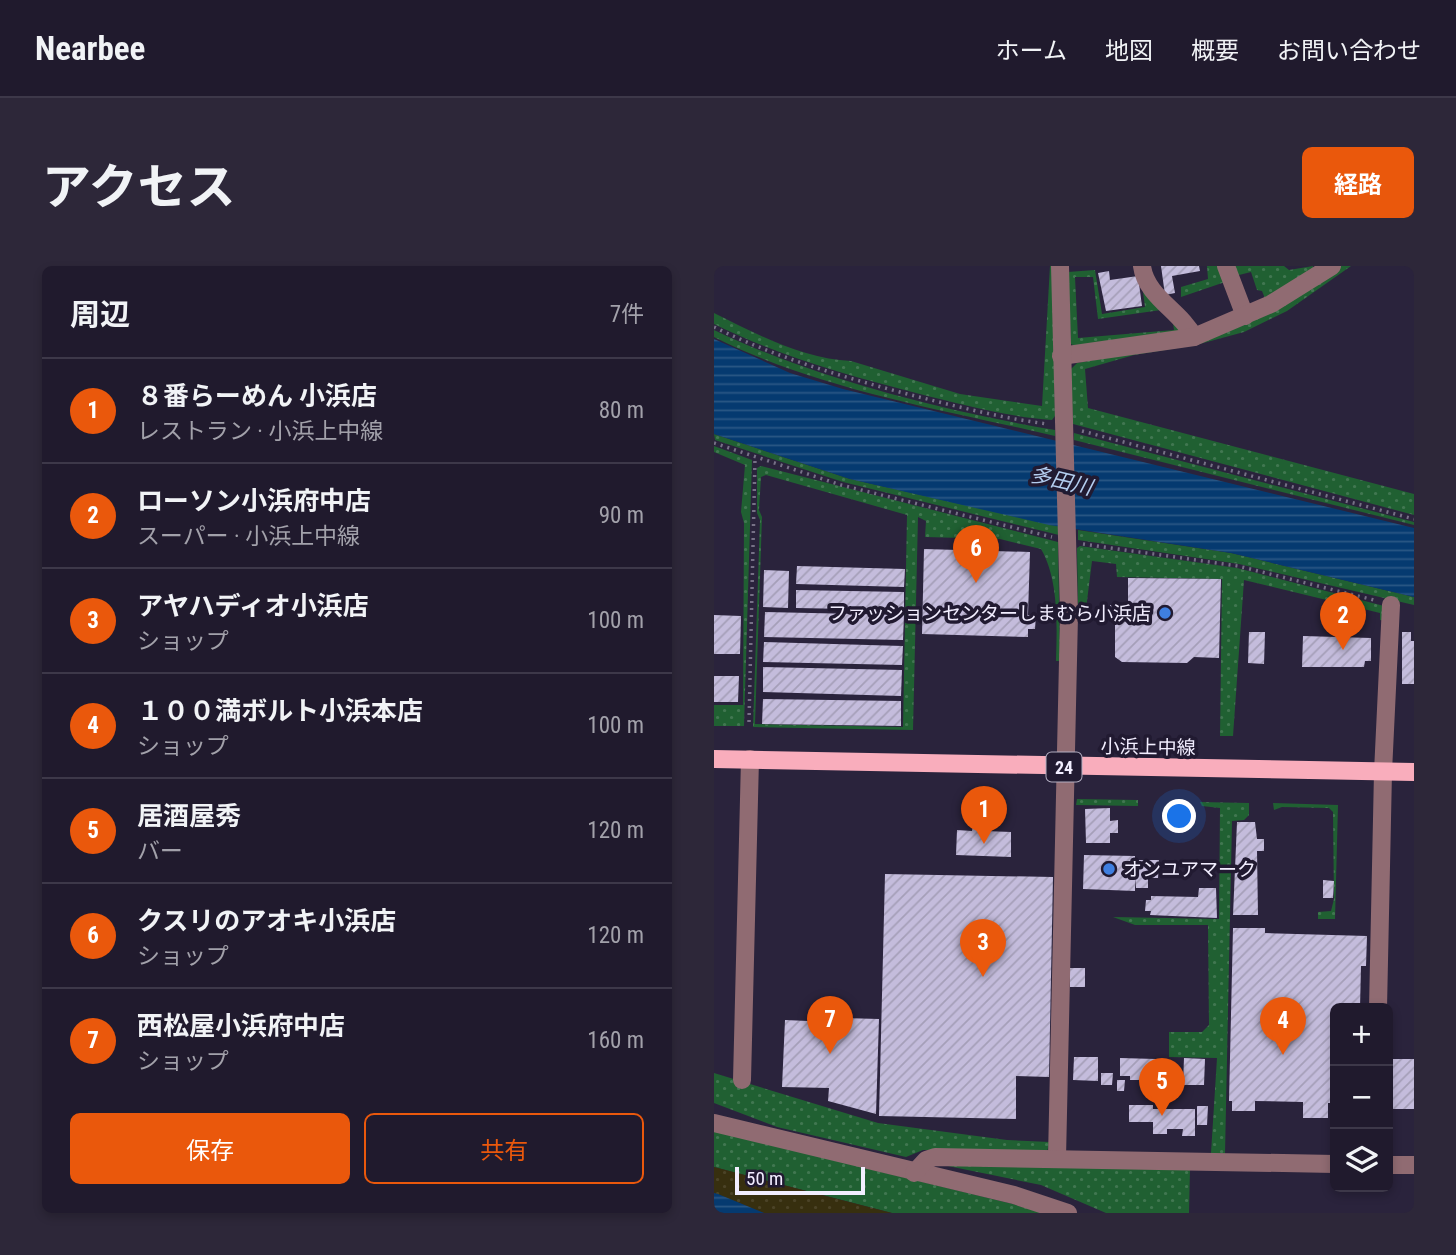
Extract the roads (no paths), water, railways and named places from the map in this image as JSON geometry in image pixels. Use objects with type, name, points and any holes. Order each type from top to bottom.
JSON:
[{"type":"main road","name":"小浜上中線","points":[[714,759],[1414,772]]},
{"type":"street","points":[[1057,1158],[1068,536],[1059,266]]},
{"type":"street","points":[[1142,266],[1152,289],[1189,327],[1194,337]]},
{"type":"street","points":[[1226,266],[1245,316]]},
{"type":"street","points":[[1061,356],[1194,337],[1245,316],[1294,291],[1332,266]]},
{"type":"street","points":[[1378,1003],[1383,772],[1391,605]]},
{"type":"street","points":[[742,1080],[750,759]]},
{"type":"street","points":[[714,1123],[1014,1195],[1068,1213]]},
{"type":"street","points":[[914,1173],[926,1160],[935,1157],[1330,1164]]},
{"type":"street","points":[[1393,1165],[1414,1165]]},
{"type":"water","name":"多田川","points":[[714,339],[790,373],[843,389],[1414,528],[1414,597],[1231,553],[1049,525],[850,479],[714,434]]},
{"type":"water","points":[[714,1193],[718,1194],[764,1213],[714,1213]]},
{"type":"place","name":"クスリのアオキ小浜店","points":[[976,583]]},
{"type":"place","name":"ファッションセンターしまむら小浜店","points":[[1165,613]]},
{"type":"place","name":"ローソン小浜府中店","points":[[1343,650]]},
{"type":"place","name":"８番らーめん 小浜店","points":[[984,844]]},
{"type":"place","name":"オンユアマーク","points":[[1109,869]]},
{"type":"place","name":"アヤハディオ小浜店","points":[[983,977]]},
{"type":"place","name":"西松屋小浜府中店","points":[[830,1054]]},
{"type":"place","name":"１００満ボルト小浜本店","points":[[1283,1055]]},
{"type":"place","name":"居酒屋秀","points":[[1162,1116]]}]
